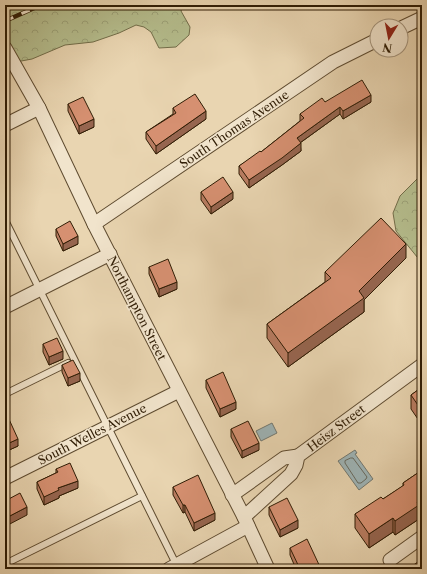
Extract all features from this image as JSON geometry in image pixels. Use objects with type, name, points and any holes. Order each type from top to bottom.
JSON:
[{"type":"street","points":[[409,24],[422,18]]},
{"type":"street","name":"South Thomas Avenue","points":[[94,224],[333,62],[369,44]]},
{"type":"street","name":"Northampton Street","points":[[5,48],[39,108],[94,224],[246,522],[268,569]]},
{"type":"street","points":[[5,125],[39,108]]},
{"type":"street","points":[[5,307],[110,254]]},
{"type":"street","name":"Heisz Street","points":[[175,568],[246,522],[291,474],[296,465],[298,456],[422,364]]},
{"type":"street","name":"South Welles Avenue","points":[[5,478],[179,391]]},
{"type":"street","points":[[232,495],[284,458],[298,456]]},
{"type":"street","points":[[390,560],[422,537]]},
{"type":"lane","points":[[5,221],[142,496],[175,568]]},
{"type":"lane","points":[[5,394],[74,360]]},
{"type":"lane","points":[[5,564],[142,496]]},
{"type":"green space","points":[[5,5],[183,5],[181,11],[190,27],[189,35],[176,47],[159,48],[151,32],[144,27],[136,25],[93,42],[65,45],[32,59],[5,64]]},
{"type":"green space","points":[[422,174],[422,263],[396,231],[393,213],[400,196]]},
{"type":"water","points":[[272,423],[277,433],[261,441],[256,431]]},
{"type":"water","points":[[355,450],[357,453],[355,454],[373,479],[359,490],[338,461]]},
{"type":"building","points":[[422,38],[422,46],[418,41]]},
{"type":"building","points":[[362,80],[371,95],[343,111],[340,107],[297,138],[301,143],[282,158],[249,180],[239,166],[260,151],[261,152],[304,118],[300,114],[322,98],[325,102]]},
{"type":"building","points":[[195,94],[206,111],[156,146],[146,132],[176,113],[173,108]]},
{"type":"building","points":[[83,97],[94,119],[79,126],[68,104]]},
{"type":"building","points":[[223,177],[233,192],[211,207],[201,192]]},
{"type":"building","points":[[381,218],[406,244],[359,291],[364,298],[288,353],[267,324],[331,278],[325,272]]},
{"type":"building","points":[[70,221],[78,236],[63,244],[56,229]]},
{"type":"building","points":[[168,259],[177,282],[159,289],[149,267]]},
{"type":"building","points":[[57,338],[63,351],[49,357],[43,344]]},
{"type":"building","points":[[73,360],[80,373],[68,378],[62,365]]},
{"type":"building","points":[[223,372],[236,402],[220,409],[206,380]]},
{"type":"building","points":[[422,387],[422,411],[411,395]]},
{"type":"building","points":[[8,417],[18,439],[7,444],[5,439],[5,419]]},
{"type":"building","points":[[248,421],[259,443],[242,451],[231,429]]},
{"type":"building","points":[[70,463],[78,481],[58,488],[59,490],[44,497],[37,482],[58,472],[56,469]]},
{"type":"building","points":[[422,470],[422,499],[417,502],[419,505],[395,521],[393,518],[369,534],[355,514],[381,497],[383,499],[404,485],[403,483]]},
{"type":"building","points":[[198,475],[215,513],[194,523],[185,505],[183,505],[173,487]]},
{"type":"building","points":[[20,493],[27,507],[6,518],[5,501]]},
{"type":"building","points":[[287,498],[298,520],[280,530],[269,507]]},
{"type":"building","points":[[307,539],[321,569],[300,569],[290,548]]},
{"type":"building","points":[[422,559],[422,569],[408,569]]},
{"type":"railway","points":[[5,21],[41,5]]}]
